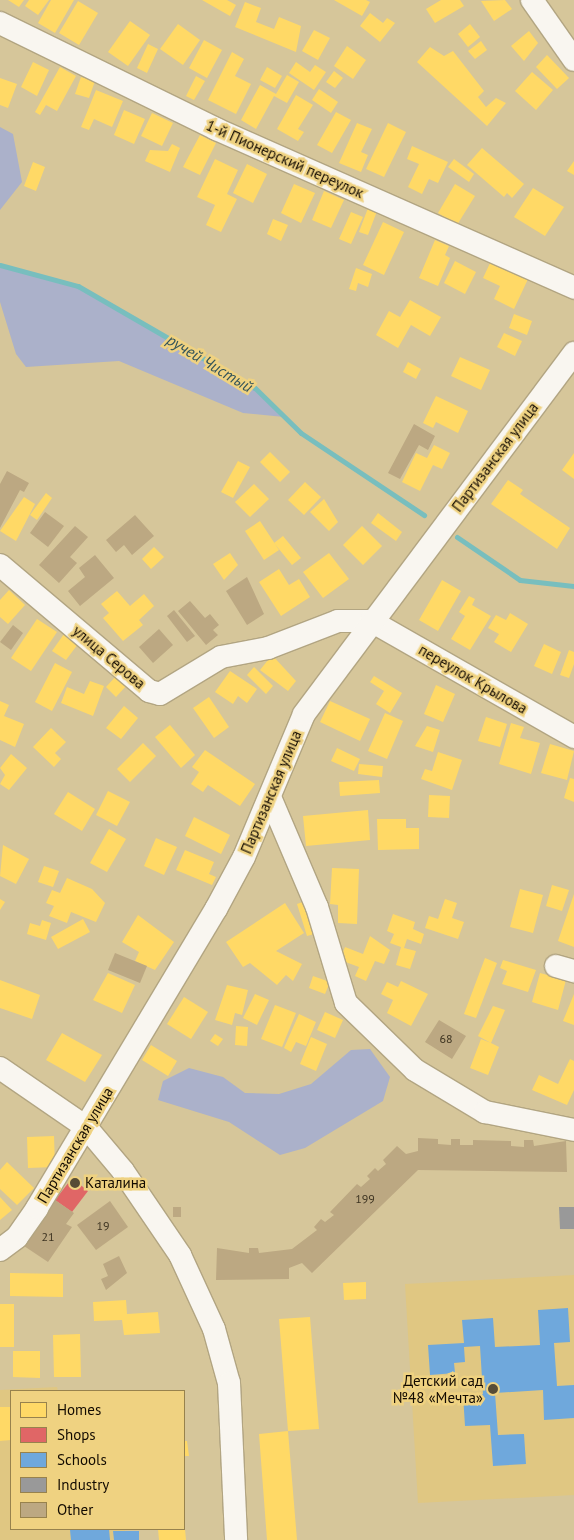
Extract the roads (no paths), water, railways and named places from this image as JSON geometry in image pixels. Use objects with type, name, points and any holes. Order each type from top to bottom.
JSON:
[{"type":"street","points":[[532,0],[574,60]]},
{"type":"street","name":"1-й Пионерский переулок","points":[[0,23],[216,129],[574,288]]},
{"type":"street","name":"Партизанская улица","points":[[0,1250],[18,1237],[216,909],[270,797],[304,714],[371,621],[574,353]]},
{"type":"street","name":"улица Серова","points":[[0,565],[149,691],[160,694],[221,657],[268,648],[338,621],[371,621]]},
{"type":"street","name":"переулок Крылова","points":[[371,621],[574,737]]},
{"type":"street","points":[[270,797],[316,907],[346,1004],[415,1070],[484,1112],[574,1130]]},
{"type":"street","points":[[0,1068],[86,1127],[169,1235],[214,1329],[234,1418],[236,1540]]},
{"type":"waterway","name":"ручей Чистый","points":[[0,265],[78,286],[255,388],[301,433],[424,515]]},
{"type":"waterway","name":"ручей Чистый","points":[[457,537],[520,580],[574,586]]},
{"type":"place","name":"Каталина","points":[[75,1183]]},
{"type":"place","name":"Детский сад №48 «Мечта»","points":[[493,1389]]}]
